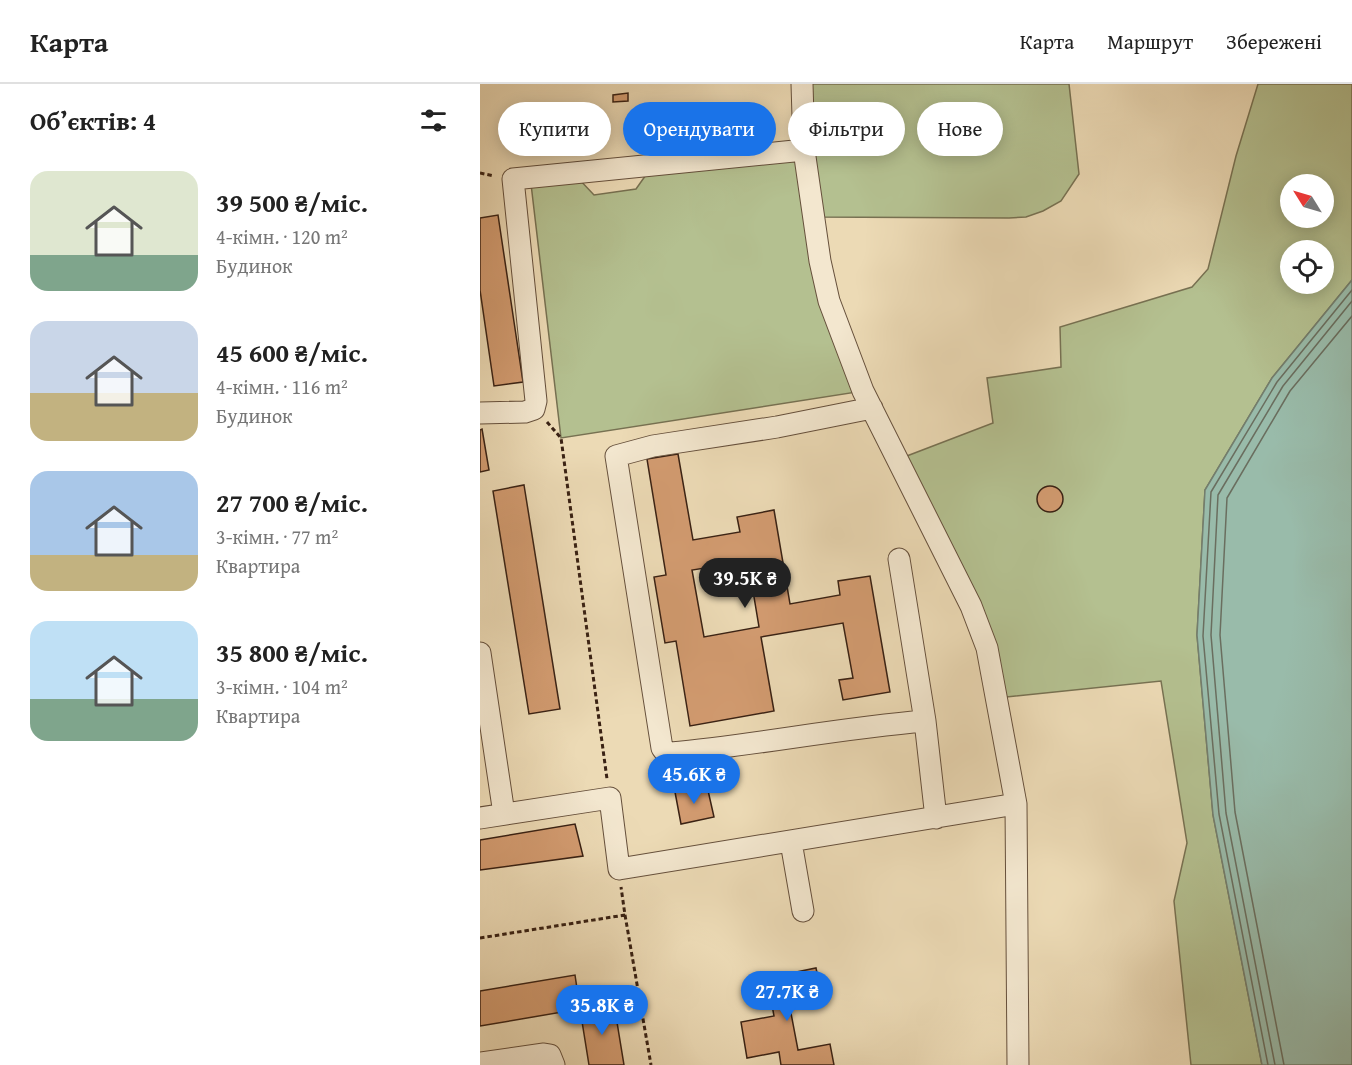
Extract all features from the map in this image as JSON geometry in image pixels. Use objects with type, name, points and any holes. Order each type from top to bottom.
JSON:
[{"type":"street","points":[[802,84],[803,102]]},
{"type":"street","points":[[480,413],[525,412],[534,409],[536,401],[513,180],[788,152]]},
{"type":"street","points":[[805,156],[820,261],[843,341],[872,408],[971,606],[987,648],[1016,804],[1018,1065]]},
{"type":"street","points":[[872,408],[777,427],[653,446],[616,456],[662,748],[665,752],[671,753],[745,746],[827,731],[925,721]]},
{"type":"street","points":[[899,559],[925,721],[936,818]]},
{"type":"street","points":[[480,653],[504,814]]},
{"type":"street","points":[[480,818],[610,798],[619,869],[1016,804]]},
{"type":"street","points":[[791,842],[803,911]]},
{"type":"street","points":[[480,1063],[544,1054],[550,1055],[554,1065]]},
{"type":"path","points":[[534,409],[561,438],[610,798]]},
{"type":"path","points":[[619,869],[651,1065]]},
{"type":"path","points":[[480,938],[625,915]]},
{"type":"shaded area","points":[[802,84],[1069,84],[1079,174],[1061,201],[1026,217],[814,217],[808,156],[905,156],[905,102],[804,102]]},
{"type":"shaded area","points":[[1258,84],[1352,84],[1352,280],[1272,378],[1205,490],[1197,635],[1213,815],[1262,1065],[1191,1065],[1174,901],[1187,843],[1161,681],[997,698],[987,648],[899,459],[993,423],[987,378],[1061,367],[1060,327],[1192,287],[1208,269],[1236,156]]},
{"type":"shaded area","points":[[788,159],[797,162],[857,392],[561,438],[531,184],[578,178],[594,195],[636,189],[648,172]]},
{"type":"water","points":[[1352,280],[1352,1065],[1262,1065],[1213,815],[1197,635],[1205,490],[1272,378]]},
{"type":"building","points":[[628,93],[628,101],[613,102],[613,95]]},
{"type":"building","points":[[498,215],[523,382],[494,386],[480,290],[480,218]]},
{"type":"building","points":[[482,429],[489,470],[480,472],[480,430]]},
{"type":"building","points":[[678,454],[693,540],[740,532],[737,517],[774,510],[790,604],[840,595],[838,581],[870,576],[890,692],[843,700],[839,680],[853,678],[843,623],[761,637],[774,711],[690,726],[676,641],[665,643],[654,577],[666,575],[647,459]],"holes":[[[748,561],[759,627],[704,637],[692,570]]]},
{"type":"building","points":[[524,485],[560,709],[529,714],[493,491]]},
{"type":"building","points":[[1050,486],[1059,490],[1063,499],[1059,508],[1050,512],[1041,508],[1037,499],[1041,490]]},
{"type":"building","points":[[707,786],[714,817],[681,824],[675,792]]},
{"type":"building","points":[[575,824],[583,856],[480,870],[480,840]]},
{"type":"building","points":[[816,968],[823,1002],[790,1008],[798,1050],[830,1044],[834,1065],[781,1065],[779,1052],[747,1058],[741,1022],[774,1016],[767,978]]},
{"type":"building","points":[[575,975],[580,1009],[480,1026],[480,991]]},
{"type":"building","points":[[614,1004],[624,1065],[589,1065],[580,1009]]}]
